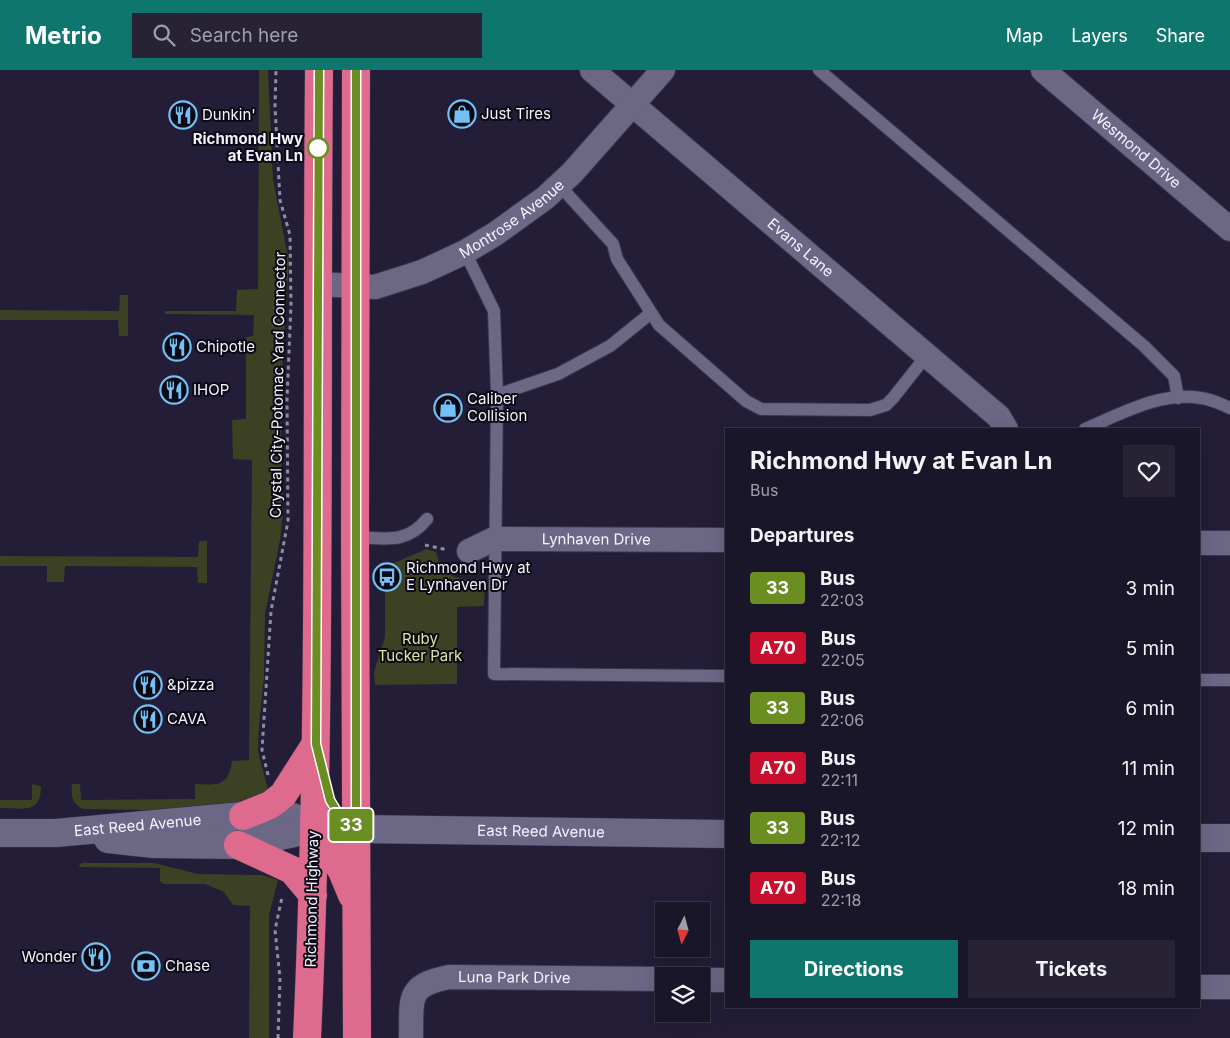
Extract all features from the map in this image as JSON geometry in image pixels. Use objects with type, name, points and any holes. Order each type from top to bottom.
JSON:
[{"type":"highway","name":"Richmond Highway","points":[[307,1038],[313,884],[310,824],[316,744],[319,70]]},
{"type":"highway","points":[[356,70],[355,537],[350,816],[357,909],[357,1038]]},
{"type":"highway","points":[[316,744],[330,800],[350,816]]},
{"type":"highway","points":[[243,816],[270,805],[282,795],[316,744]]},
{"type":"highway","points":[[350,816],[310,824],[330,850],[342,871],[357,909]]},
{"type":"highway","points":[[238,845],[292,870],[313,884],[350,816]]},
{"type":"street","name":"Evans Lane","points":[[592,70],[928,355],[999,418],[1005,428]]},
{"type":"street","name":"Montrose Avenue","points":[[317,284],[375,287],[422,272],[465,252],[523,215],[559,185],[663,70]]},
{"type":"street","name":"Wesmond Drive","points":[[1044,70],[1230,229]]},
{"type":"street","name":"Lynhaven Drive","points":[[468,551],[494,539],[725,540]]},
{"type":"street","points":[[1200,543],[1230,543]]},
{"type":"street","name":"East Reed Avenue","points":[[0,833],[56,833],[243,816],[293,817],[310,824]]},
{"type":"street","name":"East Reed Avenue","points":[[350,816],[725,834]]},
{"type":"street","name":"East Reed Avenue","points":[[56,833],[154,844],[238,845],[294,833],[310,824]]},
{"type":"street","points":[[1200,838],[1230,838]]},
{"type":"street","name":"Luna Park Drive","points":[[411,1038],[413,994],[418,988],[433,980],[449,977],[655,979]]},
{"type":"street","points":[[710,980],[725,980]]},
{"type":"street","points":[[1200,987],[1230,987]]},
{"type":"lane","points":[[819,70],[1144,346],[1174,376],[1178,398]]},
{"type":"lane","points":[[559,185],[612,244],[617,259],[658,325],[746,401],[761,409],[870,410],[886,405],[928,355]]},
{"type":"lane","points":[[465,252],[494,311],[497,395],[494,674],[725,676]]},
{"type":"lane","points":[[497,395],[558,374],[610,346],[651,313]]},
{"type":"lane","points":[[1087,428],[1148,403],[1178,398],[1204,398],[1230,408]]},
{"type":"lane","points":[[355,537],[394,539],[418,530],[427,519]]},
{"type":"lane","points":[[1200,680],[1230,680]]},
{"type":"path","name":"Crystal City-Potomac Yard Connector","points":[[271,779],[262,750],[271,611],[288,521],[287,399],[290,305],[290,235],[280,200],[275,106],[276,70]]},
{"type":"path","points":[[278,1038],[280,978],[275,930],[283,895]]},
{"type":"green space","points":[[259,70],[268,70],[273,180],[289,262],[280,401],[283,513],[280,540],[265,614],[264,677],[259,725],[258,752],[269,793],[250,801],[148,810],[83,809],[73,799],[72,784],[80,784],[81,800],[195,799],[195,784],[221,783],[228,776],[232,761],[249,760],[252,460],[233,459],[232,420],[246,419],[246,337],[253,336],[254,315],[165,314],[165,311],[236,311],[237,290],[258,289]]},
{"type":"green space","points":[[120,295],[128,295],[128,336],[119,336],[118,320],[0,320],[0,310],[119,311]]},
{"type":"green space","points":[[199,541],[207,541],[207,583],[198,583],[197,567],[65,566],[64,582],[47,582],[47,566],[0,566],[0,556],[198,557]]},
{"type":"green space","name":"Ruby Tucker Park","points":[[426,549],[436,552],[443,568],[448,573],[460,578],[485,579],[484,606],[457,607],[457,684],[375,685],[374,672],[385,637],[385,568]]},
{"type":"green space","points":[[32,784],[41,786],[38,802],[34,806],[23,809],[0,808],[0,800],[32,800]]},
{"type":"green space","points":[[82,863],[154,863],[198,874],[262,875],[278,880],[269,915],[269,1038],[249,1038],[250,906],[233,905],[224,892],[205,884],[164,884],[160,881],[160,868],[80,867],[79,865]]},
{"type":"bus line","name":"33","points":[[319,70],[316,744],[330,800],[339,815],[356,829],[356,70]]},
{"type":"place","name":"Just Tires","points":[[462,114]]},
{"type":"place","name":"Dunkin'","points":[[183,115]]},
{"type":"place","name":"Richmond Hwy at Evan Ln","points":[[318,148]]},
{"type":"place","name":"Chipotle","points":[[177,347]]},
{"type":"place","name":"IHOP","points":[[174,390]]},
{"type":"place","name":"Caliber Collision","points":[[448,408]]},
{"type":"place","name":"Richmond Hwy at E Lynhaven Dr","points":[[387,577]]},
{"type":"place","name":"&pizza","points":[[148,685]]},
{"type":"place","name":"CAVA","points":[[148,719]]},
{"type":"place","name":"Wonder","points":[[96,957]]},
{"type":"place","name":"Chase","points":[[146,966]]}]
